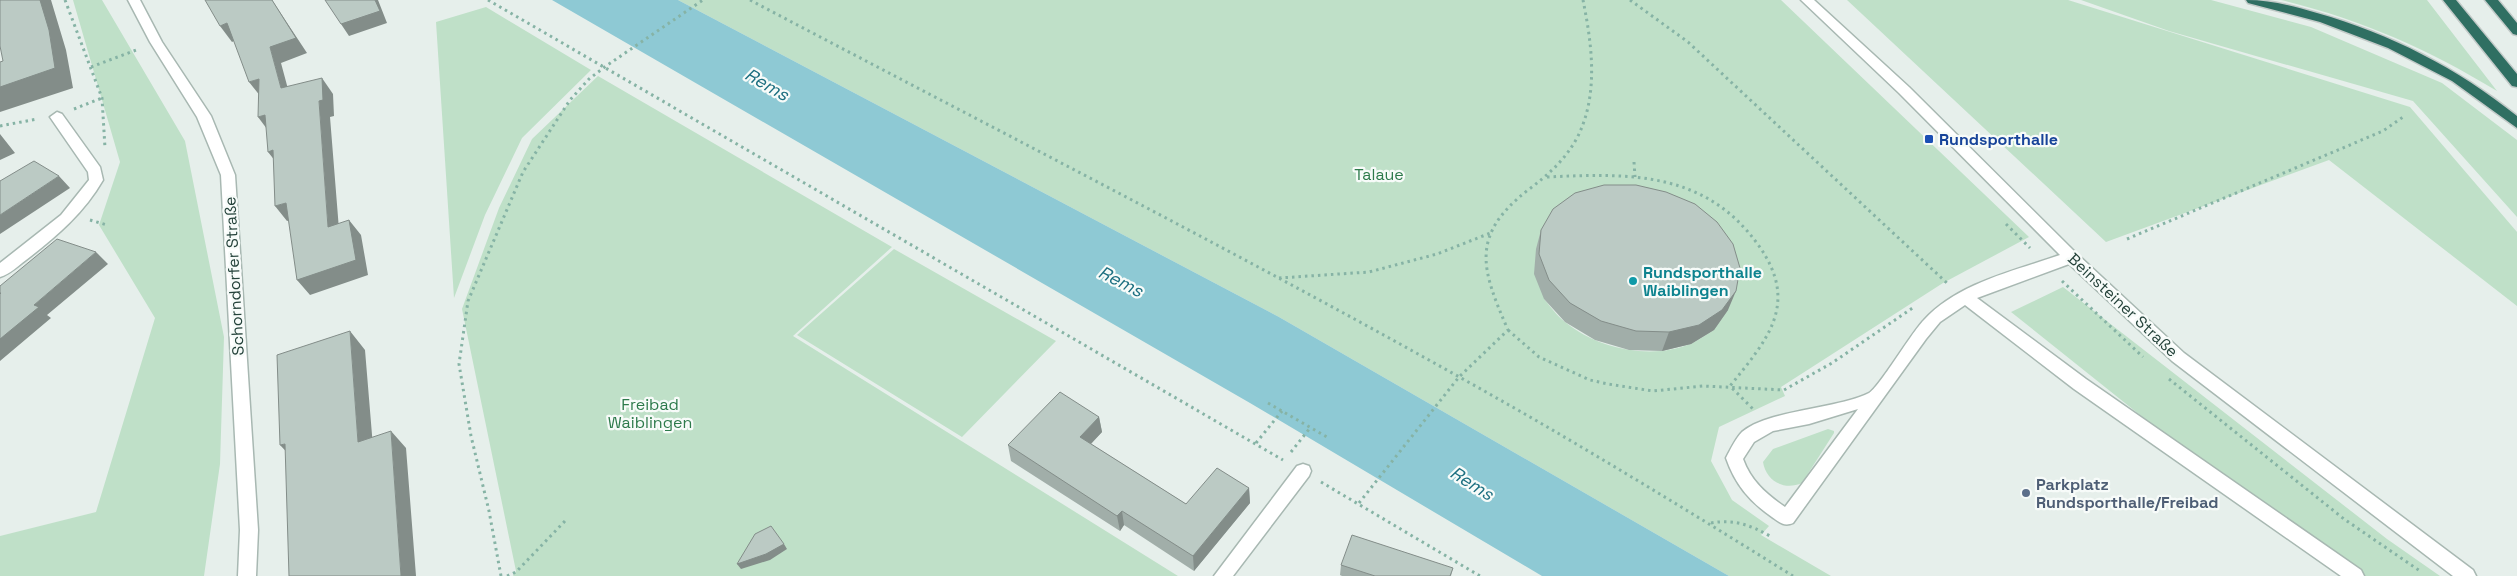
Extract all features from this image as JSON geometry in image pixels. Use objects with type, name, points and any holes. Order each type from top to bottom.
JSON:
[{"type":"highway","points":[[2252,0],[2346,26],[2416,54],[2474,88],[2517,122]]},
{"type":"highway","points":[[2449,0],[2517,83]]},
{"type":"highway","points":[[2491,0],[2517,31]]},
{"type":"street","name":"Schorndorfer Straße","points":[[134,0],[156,42],[204,116],[228,174],[248,530],[246,576]]},
{"type":"street","name":"Beinsteiner Straße","points":[[1808,0],[1904,90],[2071,257],[2178,358],[2467,576]]},
{"type":"street","points":[[0,271],[64,222],[87,198],[96,180],[95,171],[57,116]]},
{"type":"street","points":[[1876,397],[1809,417],[1770,425],[1748,437],[1734,458],[1740,477],[1757,497],[1787,518],[1876,397],[1911,347],[1940,313],[1965,297],[2071,257]]},
{"type":"street","points":[[1965,297],[2080,384],[2355,576]]},
{"type":"street","points":[[1223,576],[1303,471]]},
{"type":"path","points":[[65,0],[102,98],[108,157]]},
{"type":"path","points":[[488,0],[606,66],[1256,443],[1480,576]]},
{"type":"path","points":[[501,576],[489,511],[471,436],[459,364],[468,301],[510,202],[542,140],[570,100],[589,79],[606,66],[703,0]]},
{"type":"path","points":[[750,0],[1278,278],[1459,377],[1710,523],[1792,576]]},
{"type":"path","points":[[1583,0],[1590,33],[1593,70],[1588,113],[1564,159],[1547,177],[1524,192],[1493,232],[1485,254],[1486,278],[1508,330],[1540,356],[1590,380],[1608,384],[1653,391],[1703,386],[1784,390],[1832,363],[1919,304]]},
{"type":"path","points":[[1630,0],[1688,42],[1721,71],[1947,283],[1965,297]]},
{"type":"path","points":[[91,67],[131,52]]},
{"type":"path","points":[[0,126],[57,116],[102,98]]},
{"type":"path","points":[[2127,239],[2383,131],[2403,117]]},
{"type":"path","points":[[1634,162],[1635,177]]},
{"type":"path","points":[[1547,177],[1635,177],[1668,183],[1719,204],[1736,217],[1766,255],[1775,276],[1780,298],[1772,329],[1763,345],[1730,386]]},
{"type":"path","points":[[92,212],[87,220],[108,225]]},
{"type":"path","points":[[1278,278],[1369,272],[1437,254],[1493,232]]},
{"type":"path","points":[[1940,288],[1947,283]]},
{"type":"path","points":[[1359,503],[1459,377],[1508,330]]},
{"type":"path","points":[[1730,386],[1770,425]]},
{"type":"path","points":[[1268,403],[1327,437]]},
{"type":"path","points":[[1256,443],[1282,412]]},
{"type":"path","points":[[1284,460],[1310,428]]},
{"type":"path","points":[[1710,523],[1726,520],[1746,522],[1773,537]]},
{"type":"path","points":[[507,576],[516,572],[565,521]]},
{"type":"green space","points":[[73,0],[102,0],[185,141],[224,337],[220,464],[204,576],[0,576],[0,536],[96,512],[155,318],[99,225],[120,162]]},
{"type":"green space","name":"Talaue","points":[[678,0],[1781,0],[2029,237],[1943,283],[1781,387],[1785,396],[1719,427],[1711,461],[1732,500],[1769,526],[1761,535],[1831,576],[1729,576],[1279,317]],"holes":[[[1544,299],[1714,330],[1693,343],[1675,349],[1659,351],[1625,349],[1593,339],[1578,331],[1562,320]]]},
{"type":"green space","points":[[1847,0],[2068,0],[2410,107],[2517,232],[2517,306],[2329,160],[2106,242]]},
{"type":"green space","points":[[2081,0],[2211,0],[2311,27],[2442,83],[2517,140],[2517,217],[2413,101],[2169,31]]},
{"type":"green space","points":[[2281,0],[2427,0],[2497,91],[2445,62],[2393,37],[2338,16]]},
{"type":"green space","points":[[486,7],[591,70],[522,138],[485,215],[454,298],[436,22]]},
{"type":"green space","name":"Freibad Waiblingen","points":[[598,76],[892,247],[793,336],[1178,576],[513,576],[516,571],[462,309],[499,208],[532,139]]},
{"type":"green space","points":[[894,249],[1056,341],[962,437],[797,335]]},
{"type":"green space","points":[[2063,287],[2387,539],[2440,576],[2354,576],[2150,423],[2011,312]]},
{"type":"green space","points":[[1828,429],[1834,431],[1834,433],[1802,483],[1789,486],[1777,483],[1772,479],[1765,469],[1763,462],[1773,449]]},
{"type":"water","name":"Rems","points":[[552,0],[678,0],[1279,317],[1729,576],[1542,576],[1250,403]]},
{"type":"building","points":[[0,0],[40,0],[49,30],[55,68],[0,87],[0,62],[3,61],[0,46]]},
{"type":"building","points":[[205,0],[272,0],[296,38],[270,47],[281,88],[322,78],[323,100],[319,101],[328,227],[349,220],[356,260],[297,280],[286,203],[275,206],[273,150],[268,152],[265,115],[258,117],[259,79],[249,82],[227,23],[220,26]]},
{"type":"building","points":[[325,0],[375,0],[380,11],[341,24]]},
{"type":"building","points":[[34,161],[59,176],[0,215],[0,181]]},
{"type":"building","name":"Rundsporthalle Waiblingen","points":[[1604,185],[1636,185],[1666,192],[1695,204],[1717,222],[1733,244],[1740,268],[1736,291],[1722,310],[1699,325],[1669,332],[1636,331],[1601,321],[1570,303],[1549,280],[1539,254],[1541,230],[1553,209],[1575,193]]},
{"type":"building","points":[[57,239],[96,252],[34,305],[39,307],[0,339],[0,286]]},
{"type":"building","points":[[350,331],[358,442],[391,431],[401,576],[289,576],[285,444],[280,445],[277,355]]},
{"type":"building","points":[[1060,392],[1099,417],[1080,437],[1186,504],[1217,468],[1249,488],[1193,556],[1122,511],[1117,516],[1008,445]]},
{"type":"building","points":[[771,526],[784,544],[766,554],[737,564],[755,534]]},
{"type":"building","points":[[1352,535],[1453,568],[1450,576],[1375,576],[1341,565]]},
{"type":"place","name":"Rundsporthalle","points":[[1929,139]]},
{"type":"place","name":"Rundsporthalle Waiblingen","points":[[1633,281]]},
{"type":"place","name":"Parkplatz Rundsporthalle/Freibad","points":[[2026,493]]}]
